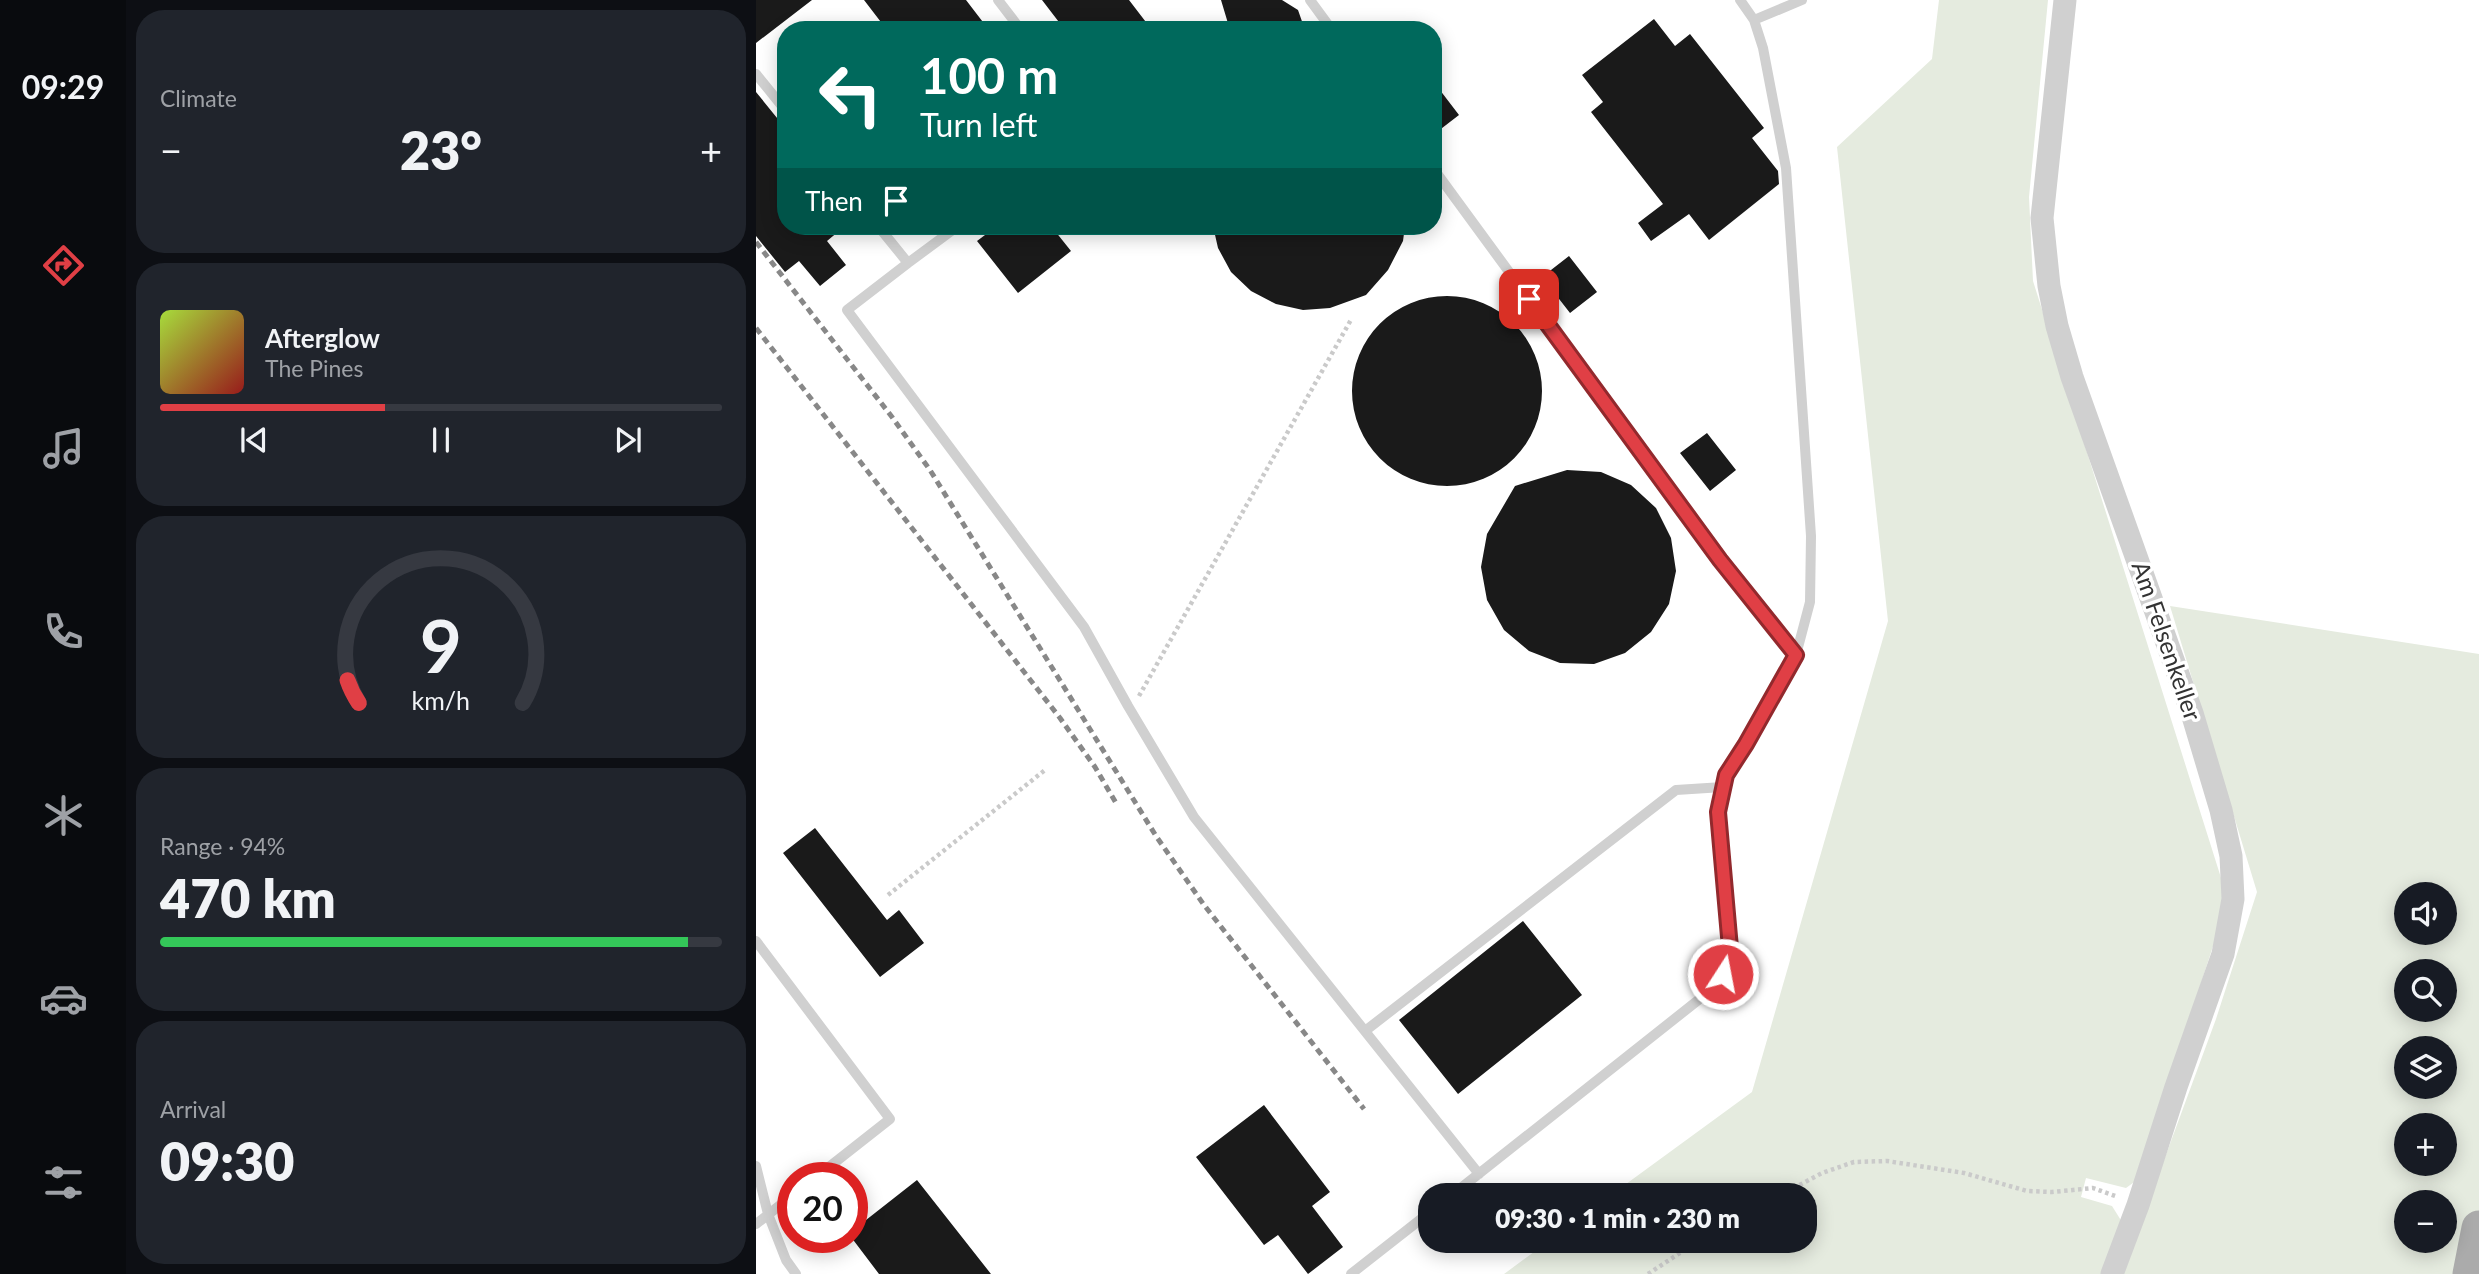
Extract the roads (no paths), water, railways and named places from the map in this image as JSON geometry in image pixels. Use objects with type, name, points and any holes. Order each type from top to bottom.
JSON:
[{"type":"main road","points":[[2470,1274],[2479,1228]]},
{"type":"street","name":"Am Felsenkeller","points":[[2065,0],[2042,218],[2049,286],[2072,377],[2192,713],[2221,810],[2231,856],[2233,899],[2223,954],[2112,1274]]},
{"type":"lane","points":[[999,0],[1014,21]]},
{"type":"lane","points":[[1310,0],[1325,21]]},
{"type":"lane","points":[[1467,1183],[1711,990],[1723,974],[1730,948],[1718,812],[1726,775],[1796,655],[1810,602],[1810,523],[1786,168],[1763,48],[1754,20],[1740,0]]},
{"type":"lane","points":[[1754,20],[1802,0]]},
{"type":"lane","points":[[756,74],[777,100]]},
{"type":"lane","points":[[1442,180],[1720,560],[1796,655]]},
{"type":"lane","points":[[885,235],[908,263]]},
{"type":"lane","points":[[946,235],[847,310],[1084,627],[1194,817],[1479,1174]]},
{"type":"lane","points":[[1365,1031],[1675,790],[1723,788]]},
{"type":"lane","points":[[756,941],[890,1119],[835,1162]]},
{"type":"lane","points":[[756,1166],[768,1214],[786,1259],[796,1274]]},
{"type":"lane","points":[[756,1224],[777,1207]]},
{"type":"lane","points":[[1352,1274],[1418,1222]]},
{"type":"railway","points":[[756,242],[930,470],[1156,836],[1204,905],[1364,1109]]},
{"type":"railway","points":[[756,328],[1060,718],[1095,767],[1116,803]]}]
